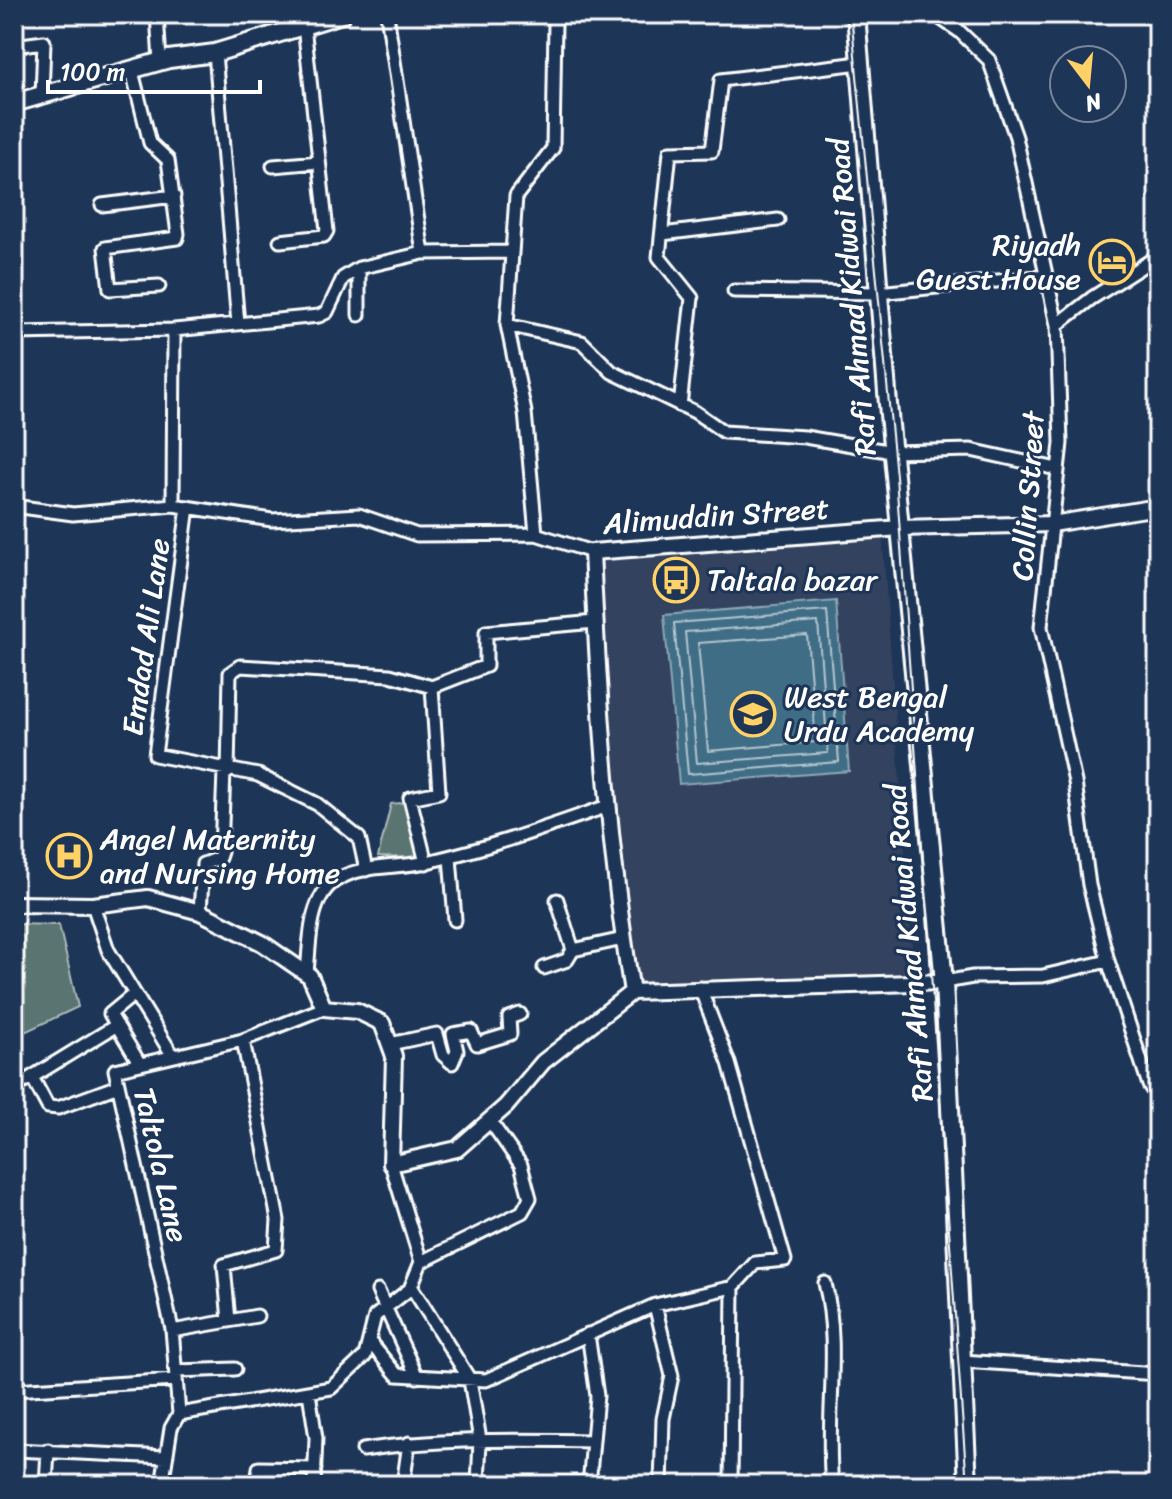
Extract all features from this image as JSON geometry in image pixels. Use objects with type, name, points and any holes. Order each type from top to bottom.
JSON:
[{"type":"main road","points":[[14,103],[160,62],[215,53],[342,14]]},
{"type":"main road","name":"Rafi Ahmad Kidwai Road","points":[[856,14],[878,293],[903,528],[944,982],[968,1485]]},
{"type":"street","points":[[157,14],[160,62]]},
{"type":"street","points":[[387,14],[423,253]]},
{"type":"street","points":[[536,534],[525,412],[507,325],[516,196],[553,148],[555,23],[552,14]]},
{"type":"street","name":"Collin Street","points":[[934,14],[959,31],[989,60],[1016,137],[1057,325],[1061,443],[1041,627],[1075,782],[1089,885],[1108,961],[1149,1085],[1158,1098]]},
{"type":"street","points":[[280,241],[326,233],[304,26]]},
{"type":"street","points":[[14,46],[44,42],[42,96]]},
{"type":"street","points":[[215,53],[238,324]]},
{"type":"street","points":[[680,406],[692,298],[659,257],[670,152],[712,151],[721,80],[860,63]]},
{"type":"street","points":[[132,71],[150,143],[168,160],[177,238],[105,248],[110,289],[159,286]]},
{"type":"street","points":[[273,166],[319,162]]},
{"type":"street","points":[[102,205],[174,196]]},
{"type":"street","points":[[662,234],[778,220]]},
{"type":"street","points":[[14,333],[174,330],[319,316],[327,312],[343,278],[359,268],[423,253],[511,252]]},
{"type":"street","points":[[1057,325],[1092,298],[1158,256]]},
{"type":"street","points":[[359,268],[359,315]]},
{"type":"street","points":[[734,291],[878,293],[1046,276]]},
{"type":"street","points":[[507,325],[582,342],[612,372],[724,432],[805,437],[893,452],[971,450],[1057,469]]},
{"type":"street","points":[[173,505],[174,330]]},
{"type":"street","name":"Alimuddin Street","points":[[14,506],[73,514],[173,505],[272,520],[359,515],[417,535],[536,534],[592,552],[903,528],[1052,524],[1158,507]]},
{"type":"street","name":"Emdad Ali Lane","points":[[188,507],[155,755],[258,775],[317,804],[359,838],[366,870]]},
{"type":"street","points":[[592,552],[608,806],[632,992]]},
{"type":"street","points":[[200,912],[203,864],[219,858],[221,852],[230,673],[240,666],[390,675],[432,687],[486,666],[486,632],[595,622]]},
{"type":"street","points":[[426,863],[410,798],[439,792],[432,687]]},
{"type":"street","points":[[307,973],[316,908],[334,882],[366,870],[450,857],[608,806]]},
{"type":"street","points":[[450,857],[455,920]]},
{"type":"street","points":[[14,904],[93,905],[148,898],[200,912],[262,943],[307,973],[324,1008],[357,1011],[382,1023],[394,1056],[391,1164],[421,1262],[411,1286],[375,1316],[365,1356],[331,1388],[179,1414]]},
{"type":"street","points":[[557,900],[573,950]]},
{"type":"street","points":[[93,905],[103,941],[133,995],[173,1056]]},
{"type":"street","points":[[544,968],[567,960],[573,950],[623,939]]},
{"type":"street","points":[[391,1164],[457,1149],[490,1121],[543,1062],[632,992],[1043,976],[1108,961]]},
{"type":"street","points":[[369,1341],[397,1375],[486,1380],[655,1305],[733,1287],[755,1263],[785,1260],[729,1063],[700,988]]},
{"type":"street","points":[[133,995],[110,1014],[140,1064]]},
{"type":"street","name":"Taltola Lane","points":[[162,1485],[171,1428],[179,1414],[172,1331],[115,1070],[243,1040],[324,1008]]},
{"type":"street","points":[[390,1044],[437,1034],[443,1055],[452,1063],[457,1051],[453,1034],[471,1031],[477,1044],[510,1034],[509,1018],[520,1014]]},
{"type":"street","points":[[14,1088],[117,1025]]},
{"type":"street","points":[[229,1321],[224,1265],[276,1250],[278,1220],[243,1040]]},
{"type":"street","points":[[32,1077],[48,1107],[58,1108],[118,1086]]},
{"type":"street","points":[[421,1262],[522,1212],[530,1198],[521,1165],[490,1121]]},
{"type":"street","points":[[14,1215],[14,1222]]},
{"type":"street","points":[[825,1283],[832,1311],[828,1442],[832,1485]]},
{"type":"street","points":[[411,1286],[470,1380],[480,1440],[478,1483],[589,1484],[597,1396],[588,1334]]},
{"type":"street","points":[[731,1485],[733,1287]]},
{"type":"street","points":[[378,1291],[417,1377]]},
{"type":"street","points":[[655,1305],[672,1376],[663,1419],[661,1485]]},
{"type":"street","points":[[172,1331],[257,1316]]},
{"type":"street","points":[[962,1361],[1158,1374]]},
{"type":"street","points":[[14,1390],[235,1369]]},
{"type":"street","points":[[309,1393],[316,1438],[314,1485]]},
{"type":"street","points":[[363,1450],[409,1443],[480,1440],[593,1441]]},
{"type":"street","points":[[403,1485],[409,1443]]},
{"type":"street","points":[[14,1450],[166,1457]]},
{"type":"street","points":[[46,1485],[48,1450]]},
{"type":"street","points":[[257,1485],[259,1468],[315,1469]]},
{"type":"shaded area","name":"West Bengal Urdu Academy","points":[[882,532],[914,977],[638,988],[620,868],[602,560]]},
{"type":"green space","points":[[411,802],[422,858],[378,857],[391,804]]},
{"type":"green space","points":[[14,924],[59,925],[78,1007],[14,1037]]},
{"type":"water","points":[[836,601],[849,771],[679,784],[664,615]]},
{"type":"tram line","points":[[851,14],[896,476],[967,1485]]},
{"type":"place","name":"Riyadh Guest House","points":[[1112,262]]},
{"type":"place","name":"Taltala bazar","points":[[676,580]]},
{"type":"place","name":"West Bengal Urdu Academy","points":[[753,714]]},
{"type":"place","name":"Angel Maternity and Nursing Home","points":[[69,856]]}]
